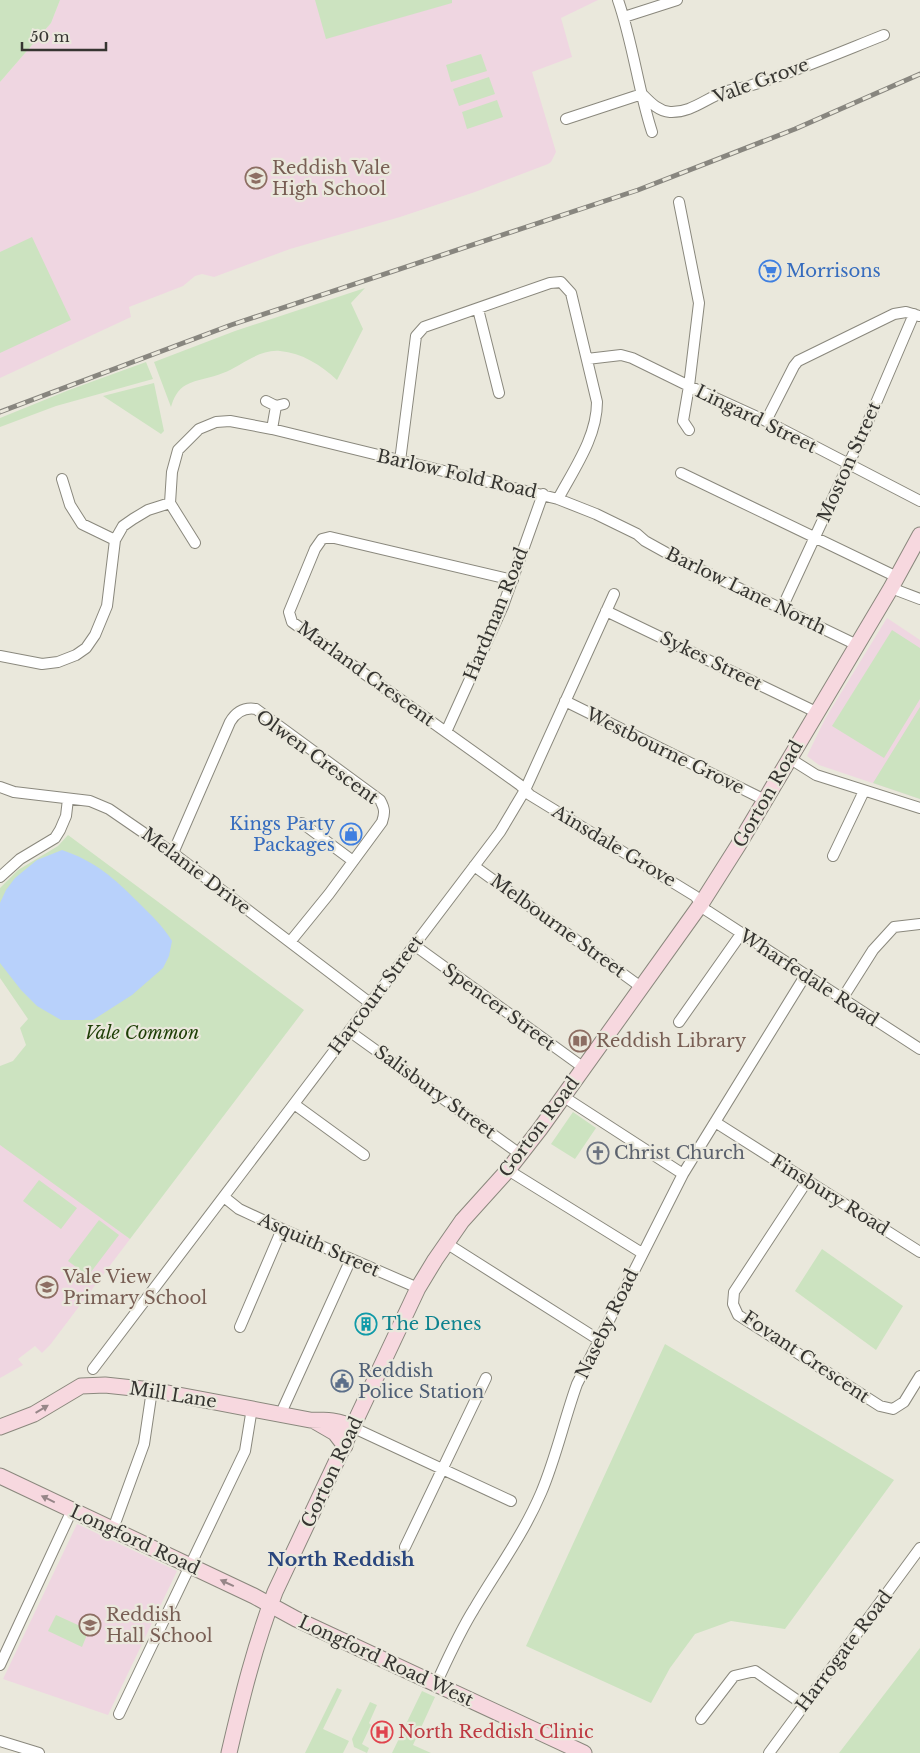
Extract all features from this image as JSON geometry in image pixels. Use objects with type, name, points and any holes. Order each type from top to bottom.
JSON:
[{"type":"main road","name":"Gorton Road","points":[[229,1753],[246,1678],[260,1632],[277,1587],[354,1428],[418,1288],[462,1221],[508,1170],[564,1097],[701,904],[857,645],[920,534]]},
{"type":"main road","name":"Mill Lane","points":[[0,1427],[34,1414],[80,1386],[105,1385],[152,1390],[310,1420],[336,1422],[354,1428]]},
{"type":"main road","points":[[310,1420],[331,1430],[340,1437],[345,1446]]},
{"type":"main road","name":"Longford Road","points":[[0,1476],[270,1605]]},
{"type":"main road","name":"Longford Road West","points":[[270,1605],[584,1753]]},
{"type":"street","points":[[618,0],[624,17],[644,108],[652,132]]},
{"type":"street","points":[[624,17],[677,0]]},
{"type":"street","name":"Vale Grove","points":[[642,94],[658,108],[665,111],[679,112],[698,106],[725,92],[788,73],[884,35]]},
{"type":"street","points":[[566,119],[642,94]]},
{"type":"street","points":[[678,202],[699,303],[683,420],[689,430]]},
{"type":"street","points":[[400,461],[418,332],[424,327],[550,282],[561,282],[571,293],[587,358],[596,402],[597,417],[592,434],[558,499]]},
{"type":"street","points":[[478,309],[499,393]]},
{"type":"street","points":[[766,421],[798,360],[894,314],[901,312],[917,315]]},
{"type":"street","name":"Moston Street","points":[[782,608],[917,315]]},
{"type":"street","name":"Lingard Street","points":[[587,358],[621,355],[632,358],[766,421],[920,501]]},
{"type":"street","points":[[272,429],[275,404]]},
{"type":"street","name":"Barlow Fold Road","points":[[170,503],[172,472],[178,450],[199,429],[216,422],[230,421],[272,429],[543,494],[596,514],[637,534]]},
{"type":"street","points":[[680,473],[815,537],[894,582],[920,600]]},
{"type":"street","points":[[62,479],[70,505],[82,524],[115,540]]},
{"type":"street","name":"Hardman Road","points":[[446,732],[503,606],[543,494]]},
{"type":"street","points":[[0,656],[42,664],[58,662],[76,655],[86,648],[95,634],[107,606],[115,540],[123,526],[132,519],[148,510],[170,503],[195,543]]},
{"type":"street","name":"Barlow Lane North","points":[[637,534],[645,541],[672,556],[857,645]]},
{"type":"street","name":"Marland Crescent","points":[[512,580],[330,537],[322,539],[315,550],[289,612],[292,622],[525,790]]},
{"type":"street","name":"Harcourt Street","points":[[93,1369],[500,832],[525,790],[614,594]]},
{"type":"street","name":"Sykes Street","points":[[606,611],[816,712]]},
{"type":"street","name":"Westbourne Grove","points":[[566,701],[765,800]]},
{"type":"street","name":"Olwen Crescent","points":[[173,853],[233,717],[243,710],[256,709],[380,800],[383,805],[384,815],[382,822],[290,942]]},
{"type":"street","points":[[789,758],[816,775],[920,808]]},
{"type":"street","name":"Melanie Drive","points":[[0,787],[14,792],[90,801],[109,809],[173,853],[370,1003]]},
{"type":"street","name":"Ainsdale Grove","points":[[525,790],[530,795],[695,896],[701,904]]},
{"type":"street","points":[[833,856],[864,791]]},
{"type":"street","points":[[0,877],[20,859],[55,838],[66,816],[68,799]]},
{"type":"street","points":[[302,823],[353,861]]},
{"type":"street","name":"Melbourne Street","points":[[474,866],[641,987]]},
{"type":"street","name":"Wharfedale Road","points":[[701,904],[706,910],[741,934],[920,1049]]},
{"type":"street","points":[[842,999],[873,950],[894,927],[920,924]]},
{"type":"street","points":[[679,1022],[741,934]]},
{"type":"street","name":"Spencer Street","points":[[414,945],[584,1068]]},
{"type":"street","name":"Naseby Road","points":[[436,1684],[460,1633],[519,1538],[541,1494],[558,1447],[565,1418],[577,1384],[683,1174],[805,976]]},
{"type":"street","name":"Salisbury Street","points":[[349,1031],[520,1154]]},
{"type":"street","points":[[564,1097],[683,1174]]},
{"type":"street","points":[[294,1104],[364,1155]]},
{"type":"street","name":"Finsbury Road","points":[[715,1122],[920,1252]]},
{"type":"street","points":[[508,1170],[642,1253]]},
{"type":"street","name":"Fovant Crescent","points":[[807,1181],[734,1292],[733,1304],[738,1315],[880,1406],[893,1409],[904,1402],[920,1376]]},
{"type":"street","name":"Asquith Street","points":[[224,1197],[239,1209],[418,1288]]},
{"type":"street","points":[[240,1327],[282,1229]]},
{"type":"street","points":[[446,1243],[599,1340]]},
{"type":"street","points":[[281,1413],[351,1259]]},
{"type":"street","points":[[405,1547],[486,1378]]},
{"type":"street","points":[[113,1530],[144,1444],[152,1390]]},
{"type":"street","points":[[119,1714],[245,1451],[252,1408]]},
{"type":"street","points":[[354,1428],[510,1501]]},
{"type":"street","points":[[0,1665],[72,1510]]},
{"type":"street","name":"Harrogate Road","points":[[769,1753],[920,1548]]},
{"type":"street","points":[[701,1719],[734,1676],[754,1671],[804,1705]]},
{"type":"street","points":[[0,1741],[39,1753]]},
{"type":"shaded area","name":"Reddish Vale High School","points":[[60,0],[598,0],[561,18],[572,57],[532,72],[556,152],[548,164],[475,192],[400,217],[290,249],[214,277],[202,274],[195,276],[183,286],[129,307],[131,317],[0,378],[0,82],[51,23]]},
{"type":"shaded area","points":[[887,618],[920,640],[920,799],[819,765],[807,756],[825,719]]},
{"type":"shaded area","name":"Vale View Primary School","points":[[2,1144],[130,1239],[50,1345],[42,1353],[35,1346],[18,1359],[23,1365],[0,1378],[0,1145]]},
{"type":"shaded area","name":"Reddish Hall School","points":[[77,1524],[177,1571],[108,1715],[3,1679]]},
{"type":"green space","points":[[0,0],[60,0],[51,23],[0,82]]},
{"type":"green space","points":[[315,0],[452,0],[452,3],[326,39]]},
{"type":"green space","points":[[481,54],[487,71],[451,82],[446,65]]},
{"type":"green space","points":[[489,77],[495,94],[459,106],[453,89]]},
{"type":"green space","points":[[497,100],[503,117],[467,129],[462,112]]},
{"type":"green space","points":[[32,237],[71,320],[0,353],[0,252]]},
{"type":"green space","points":[[365,288],[351,303],[363,329],[337,380],[324,369],[303,357],[288,352],[272,351],[257,355],[223,373],[186,385],[176,394],[171,407],[154,362],[235,331]]},
{"type":"green space","points":[[146,362],[153,379],[56,406],[0,427],[0,418]]},
{"type":"green space","points":[[154,383],[164,431],[161,434],[103,396]]},
{"type":"green space","points":[[892,630],[920,648],[920,699],[884,758],[832,726]]},
{"type":"green space","points":[[920,707],[920,799],[873,783]]},
{"type":"green space","name":"Vale Common","points":[[68,835],[304,1010],[130,1239],[0,1145],[0,1066],[13,1061],[26,1045],[20,1028],[28,1019],[0,978],[0,888],[18,870],[58,846]]},
{"type":"green space","points":[[573,1112],[596,1128],[575,1159],[551,1144]]},
{"type":"green space","points":[[39,1180],[77,1208],[61,1229],[23,1201]]},
{"type":"green space","points":[[99,1220],[119,1235],[88,1276],[68,1261]]},
{"type":"green space","points":[[822,1249],[903,1306],[876,1350],[795,1291]]},
{"type":"green space","points":[[665,1344],[894,1480],[785,1629],[731,1621],[695,1634],[670,1668],[651,1703],[526,1646]]},
{"type":"green space","points":[[56,1615],[89,1630],[82,1647],[48,1631]]},
{"type":"green space","points":[[920,1648],[920,1753],[839,1753]]},
{"type":"green space","points":[[337,1688],[342,1690],[323,1729],[349,1741],[343,1753],[305,1753]]},
{"type":"green space","points":[[422,1691],[435,1697],[413,1745],[431,1753],[392,1753]]},
{"type":"green space","points":[[370,1702],[377,1705],[369,1723],[371,1725],[362,1744],[369,1748],[367,1753],[354,1747],[352,1739]]},
{"type":"water","points":[[62,850],[84,859],[104,871],[152,916],[172,941],[169,956],[163,968],[132,995],[93,1020],[61,1020],[37,1006],[21,990],[0,963],[0,903],[6,890],[15,878],[37,860]]},
{"type":"railway","points":[[0,412],[231,325],[638,190],[795,129],[920,74]]},
{"type":"place","name":"Reddish Vale High School","points":[[256,178]]},
{"type":"place","name":"Morrisons","points":[[770,271]]},
{"type":"place","name":"Kings Party Packages","points":[[351,834]]},
{"type":"place","name":"Reddish Library","points":[[580,1041]]},
{"type":"place","name":"Christ Church","points":[[598,1153]]},
{"type":"place","name":"Vale View Primary School","points":[[47,1287]]},
{"type":"place","name":"The Denes","points":[[366,1324]]},
{"type":"place","name":"Reddish Police Station","points":[[342,1381]]},
{"type":"place","name":"Reddish Hall School","points":[[90,1625]]},
{"type":"place","name":"North Reddish Clinic","points":[[382,1732]]},
{"type":"district","name":"North Reddish","points":[[341,1559]]}]
